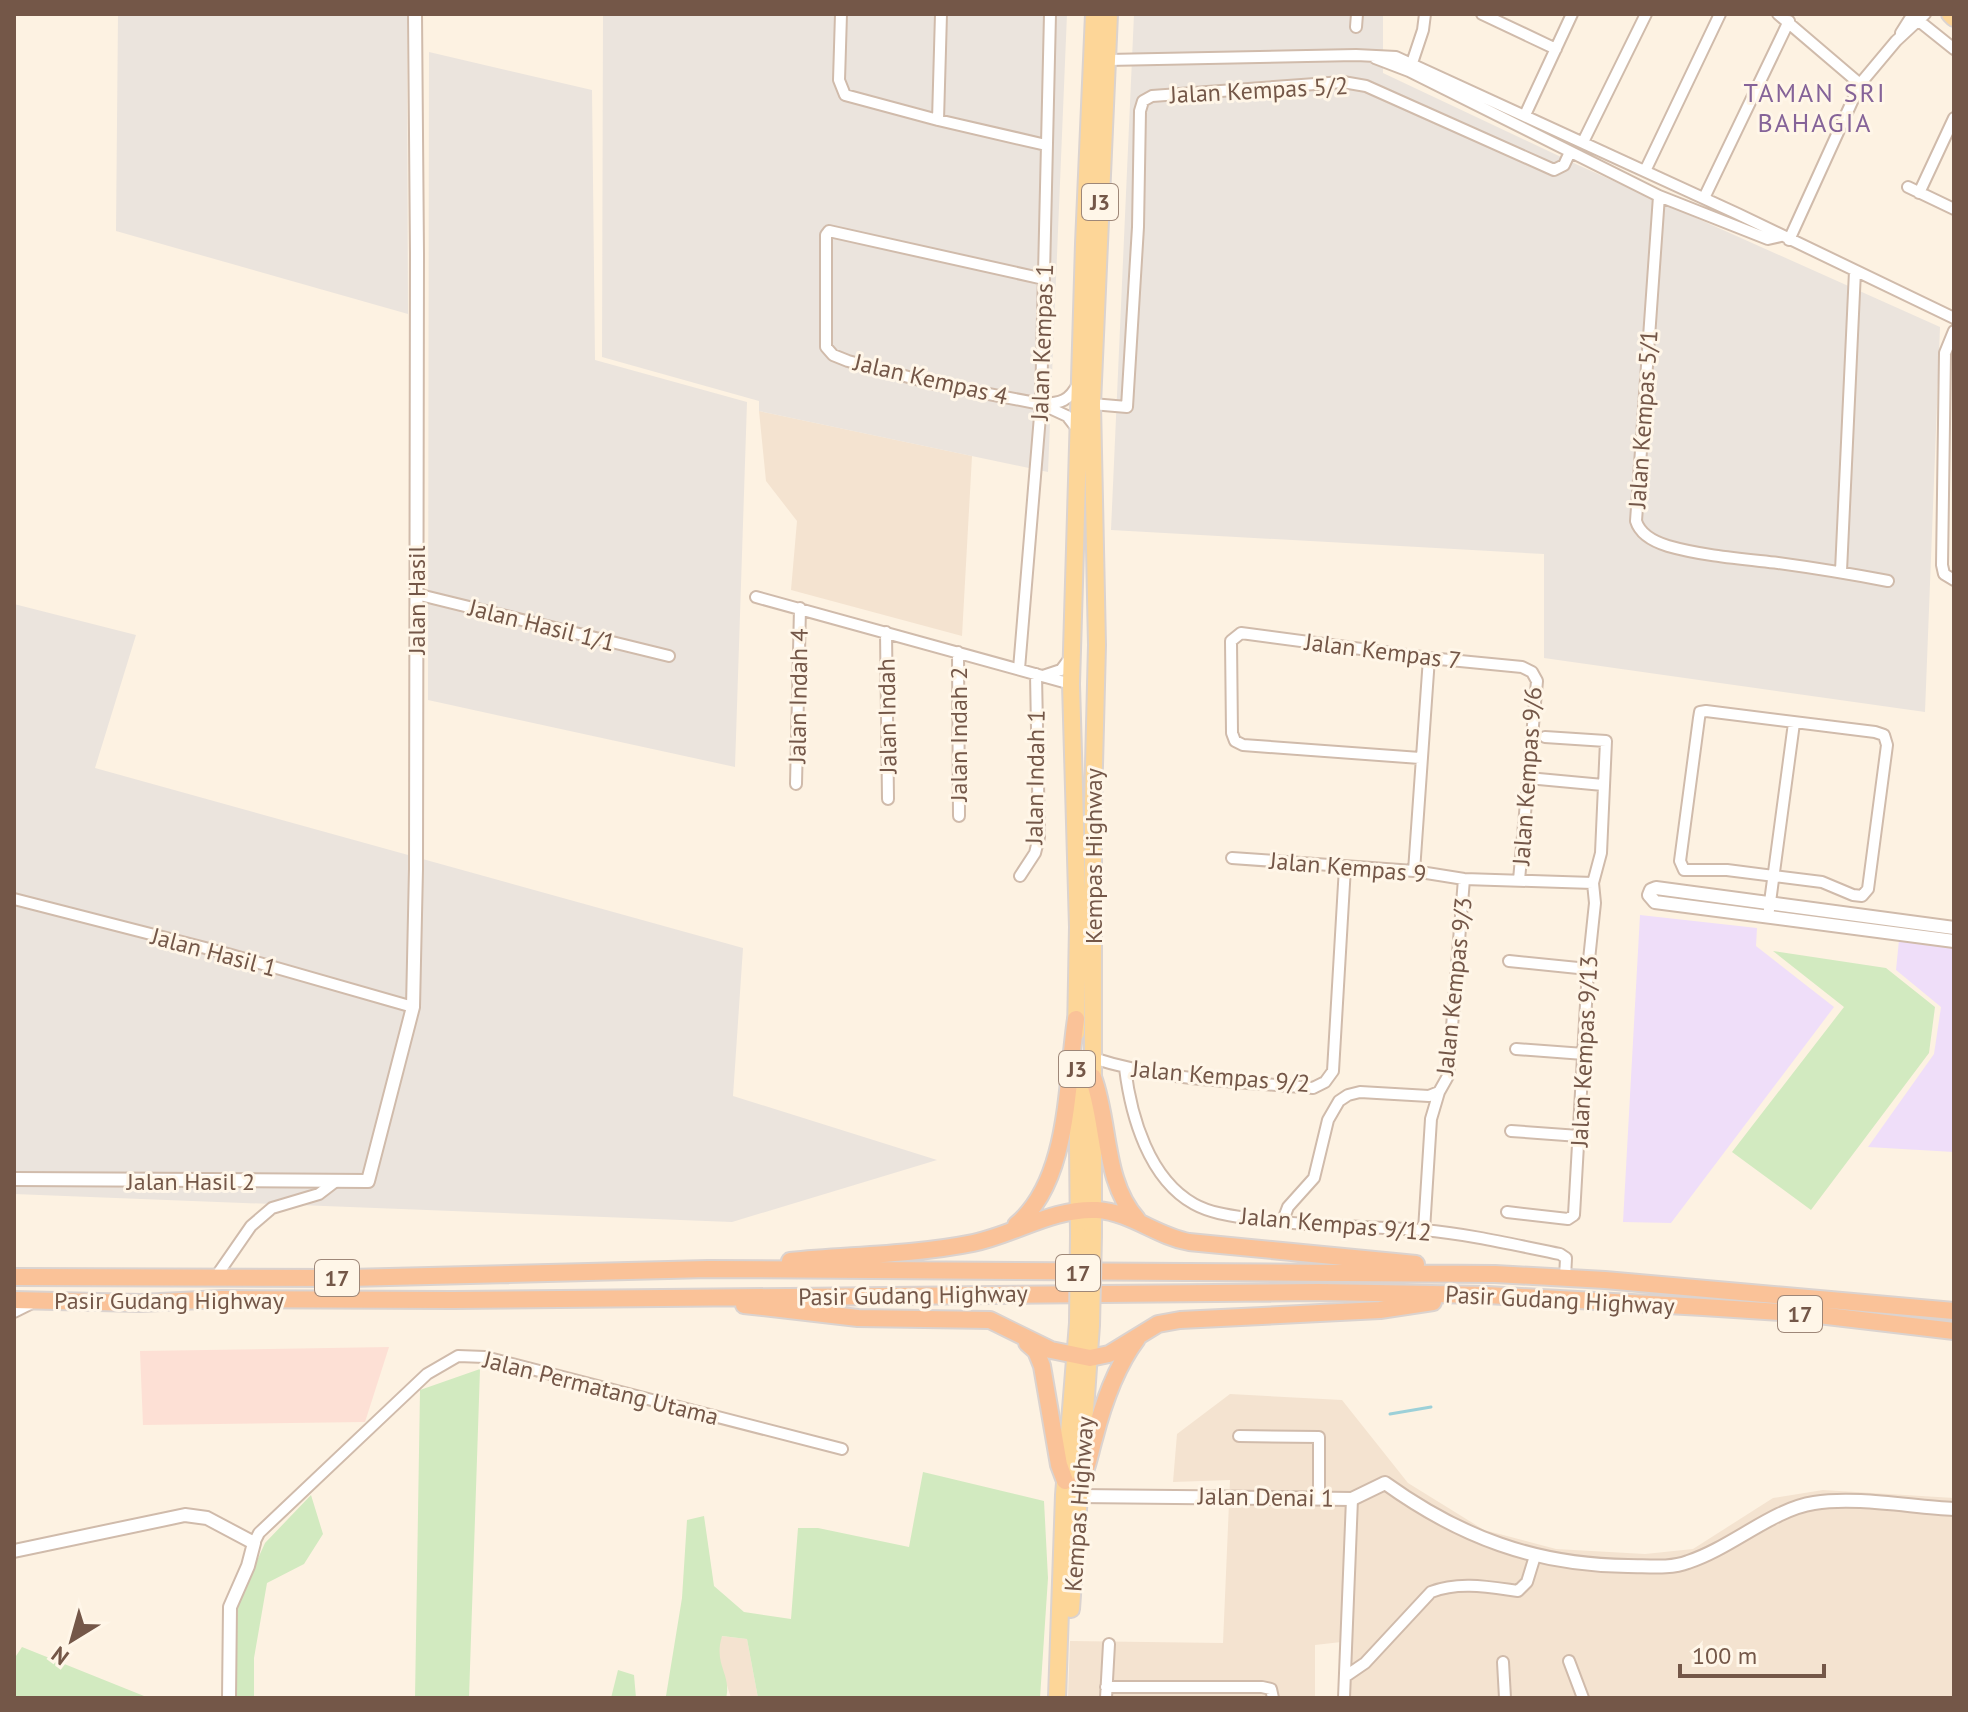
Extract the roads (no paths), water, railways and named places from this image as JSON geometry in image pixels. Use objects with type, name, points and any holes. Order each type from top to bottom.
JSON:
[{"type":"highway","points":[[1005,1234],[1035,1206],[1053,1173],[1076,1019]]},
{"type":"highway","points":[[1093,1077],[1117,1183],[1128,1209],[1139,1222]]},
{"type":"highway","points":[[708,1269],[917,1251],[973,1243],[1005,1234],[1047,1216],[1087,1210],[1120,1213],[1175,1239],[1189,1242],[1356,1257],[1495,1274]]},
{"type":"highway","name":"Pasir Gudang Highway","points":[[14,1277],[349,1278],[708,1269],[1495,1274],[1954,1311]]},
{"type":"highway","name":"Pasir Gudang Highway","points":[[14,1300],[140,1303],[222,1299],[468,1300],[1223,1292],[1487,1295],[1810,1314],[1954,1331]]},
{"type":"highway","points":[[669,1297],[858,1318],[990,1320],[1014,1330],[1031,1342],[1084,1357],[1109,1354],[1158,1324],[1180,1320],[1380,1310],[1487,1295]]},
{"type":"highway","points":[[1014,1330],[1036,1351],[1042,1366],[1059,1465],[1074,1488],[1086,1473],[1107,1395],[1127,1353],[1143,1332]]},
{"type":"main road","name":"Kempas Highway","points":[[1087,1210],[1076,1019],[1078,927],[1071,684],[1092,14]]},
{"type":"main road","name":"Kempas Highway","points":[[1057,1698],[1084,1357],[1093,1077],[1095,596],[1092,404],[1109,14]]},
{"type":"main road","points":[[1108,38],[1119,14]]},
{"type":"main road","points":[[1071,684],[1081,678],[1088,665],[1090,618],[1095,596]]},
{"type":"main road","name":"Kempas Highway","points":[[1065,1698],[1074,1488]]},
{"type":"street","name":"Jalan Hasil","points":[[368,1181],[413,1007],[416,869],[415,14]]},
{"type":"street","points":[[841,14],[839,80],[845,95],[1046,145]]},
{"type":"street","points":[[938,120],[941,14]]},
{"type":"street","name":"Jalan Kempas 1","points":[[1019,669],[1041,404],[1050,14]]},
{"type":"street","points":[[1356,27],[1357,14]]},
{"type":"street","points":[[1411,67],[1425,14]]},
{"type":"street","points":[[1482,14],[1498,18],[1556,49]]},
{"type":"street","points":[[1525,115],[1572,14]]},
{"type":"street","points":[[1583,142],[1646,14]]},
{"type":"street","points":[[1645,171],[1720,14]]},
{"type":"street","points":[[1778,14],[1860,84]]},
{"type":"street","points":[[1785,238],[1860,84],[1916,16],[1954,49]]},
{"type":"street","points":[[1704,198],[1789,21]]},
{"type":"street","points":[[1107,60],[1389,55],[1659,196],[1768,239],[1785,238]]},
{"type":"street","points":[[1411,67],[1525,115],[1954,318]]},
{"type":"street","name":"Jalan Kempas 5/2","points":[[1092,404],[1127,407],[1138,227],[1140,111],[1143,101],[1152,96],[1343,82],[1378,91],[1554,170],[1564,165],[1570,152]]},
{"type":"street","points":[[1919,193],[1954,118]]},
{"type":"street","points":[[1908,187],[1954,209]]},
{"type":"street","name":"Jalan Kempas 5/1","points":[[1659,196],[1637,527],[1650,538],[1668,546],[1841,571],[1888,581]]},
{"type":"street","name":"Jalan Kempas 4","points":[[1041,404],[931,383],[833,355],[826,347],[826,235],[834,230],[1044,279]]},
{"type":"street","points":[[1841,571],[1855,271]]},
{"type":"street","points":[[1954,331],[1945,353],[1942,565],[1944,574],[1954,580]]},
{"type":"street","points":[[1041,404],[1066,401],[1080,379]]},
{"type":"street","points":[[1041,404],[1061,412],[1078,430]]},
{"type":"street","name":"Jalan Hasil 1/1","points":[[416,594],[669,656]]},
{"type":"street","name":"Jalan Indah","points":[[756,597],[1071,684]]},
{"type":"street","name":"Jalan Indah 4","points":[[796,784],[800,608]]},
{"type":"street","name":"Jalan Indah","points":[[886,632],[888,799]]},
{"type":"street","name":"Jalan Kempas 7","points":[[1420,758],[1243,745],[1235,741],[1230,654],[1234,636],[1241,633],[1522,667],[1532,672]]},
{"type":"street","name":"Jalan Indah 2","points":[[958,652],[959,816]]},
{"type":"street","points":[[1040,675],[1061,670],[1072,656]]},
{"type":"street","points":[[1414,871],[1429,658]]},
{"type":"street","name":"Jalan Kempas 9/6","points":[[1519,880],[1537,681],[1532,672]]},
{"type":"street","name":"Jalan Indah 1","points":[[1020,876],[1035,853],[1039,837],[1040,675]]},
{"type":"street","points":[[1700,712],[1794,723],[1884,735],[1887,745],[1868,889],[1862,896],[1822,882],[1727,870],[1684,870],[1680,861],[1700,712]]},
{"type":"street","points":[[1769,910],[1794,723]]},
{"type":"street","name":"Jalan Kempas 9/13","points":[[1507,1212],[1572,1218],[1574,1215],[1588,969],[1595,903],[1593,883],[1601,853],[1606,741],[1545,737]]},
{"type":"street","points":[[1528,778],[1603,785]]},
{"type":"street","name":"Jalan Kempas 9","points":[[1232,858],[1414,871],[1464,879],[1593,883]]},
{"type":"street","name":"Jalan Kempas 9/2","points":[[1093,1058],[1152,1073],[1313,1088],[1325,1082],[1333,1071],[1345,867]]},
{"type":"street","name":"Jalan Kempas 9/3","points":[[1424,1230],[1431,1119],[1439,1092],[1448,1076],[1464,879]]},
{"type":"street","points":[[1954,928],[1769,910],[1655,902],[1649,895],[1656,888],[1769,910],[1954,941]]},
{"type":"street","name":"Jalan Hasil 1","points":[[14,899],[217,951],[413,1007]]},
{"type":"street","points":[[1509,961],[1588,969]]},
{"type":"street","points":[[1516,1049],[1584,1054]]},
{"type":"street","name":"Jalan Kempas 9/12","points":[[1125,1068],[1127,1087],[1145,1147],[1158,1171],[1194,1204],[1211,1211],[1282,1223],[1424,1230],[1560,1254],[1566,1258],[1565,1278]]},
{"type":"street","points":[[1282,1223],[1288,1207],[1314,1178],[1328,1120],[1339,1101],[1360,1092],[1429,1096],[1439,1092]]},
{"type":"street","points":[[1511,1131],[1579,1136]]},
{"type":"street","name":"Jalan Hasil 2","points":[[14,1179],[368,1181]]},
{"type":"street","points":[[215,1278],[251,1226],[272,1208],[319,1194],[336,1181]]},
{"type":"street","points":[[14,1312],[38,1300]]},
{"type":"street","name":"Jalan Permatang Utama","points":[[229,1698],[230,1607],[259,1533],[427,1374],[458,1356],[485,1357],[842,1449]]},
{"type":"street","points":[[1239,1436],[1319,1437],[1319,1498]]},
{"type":"street","points":[[1352,1499],[1385,1483],[1414,1504],[1465,1532],[1510,1550],[1596,1566],[1685,1564],[1712,1554],[1793,1508],[1816,1502],[1954,1509]]},
{"type":"street","name":"Jalan Denai 1","points":[[1074,1488],[1352,1499],[1344,1698]]},
{"type":"street","points":[[14,1551],[185,1515],[207,1518],[254,1543]]},
{"type":"street","points":[[1346,1676],[1365,1663],[1431,1592],[1463,1585],[1518,1591],[1527,1582],[1535,1556]]},
{"type":"street","points":[[1109,1644],[1106,1692],[1195,1685],[1262,1687],[1272,1694]]},
{"type":"street","points":[[1569,1661],[1583,1698]]},
{"type":"street","points":[[1503,1662],[1505,1698]]},
{"type":"waterway","points":[[1390,1414],[1431,1407]]},
{"type":"district","name":"TAMAN SRI BAHAGIA","points":[[1815,107]]}]
